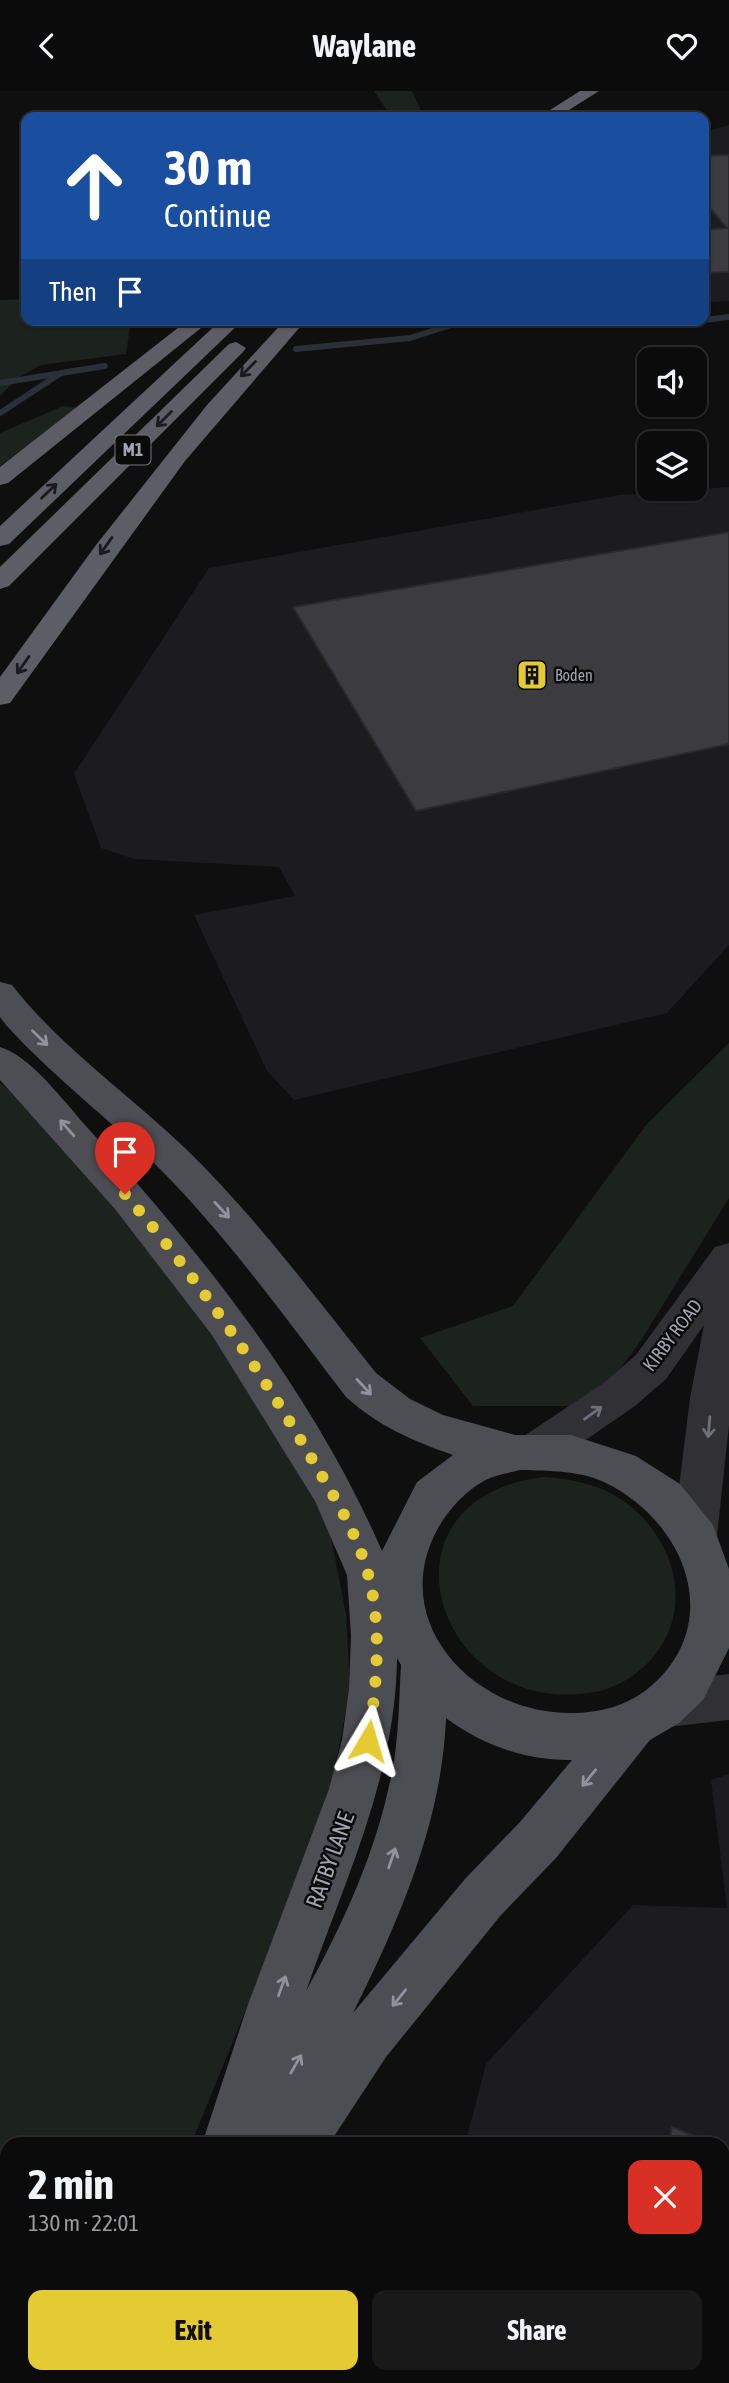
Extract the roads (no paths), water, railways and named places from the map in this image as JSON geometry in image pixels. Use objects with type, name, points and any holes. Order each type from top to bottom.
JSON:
[{"type":"highway","points":[[541,111],[560,91]]},
{"type":"highway","points":[[541,111],[591,91]]},
{"type":"highway","points":[[0,478],[193,326]]},
{"type":"highway","name":"M1","points":[[0,539],[251,326]]},
{"type":"highway","name":"M1","points":[[0,581],[251,326]]},
{"type":"highway","points":[[0,697],[115,533],[238,379],[290,326]]},
{"type":"main road","points":[[0,993],[15,1014],[84,1080],[131,1118],[231,1220],[361,1385],[380,1404],[409,1421],[430,1429],[525,1452],[580,1454],[630,1473],[671,1503],[709,1552],[713,1590],[711,1632],[696,1671],[650,1714],[538,1840],[483,1897],[367,2038],[301,2137]]},
{"type":"main road","points":[[0,1059],[69,1130],[201,1289],[275,1395],[341,1509],[366,1567],[419,1652],[455,1696],[474,1710],[517,1730],[540,1735],[576,1737],[650,1714]]},
{"type":"main road","points":[[253,2137],[302,2052],[370,1919],[394,1855],[418,1762],[419,1652],[402,1607],[400,1578],[404,1550],[414,1524],[429,1501],[458,1475],[475,1466],[525,1452]]},
{"type":"main road","name":"RATBY LANE","points":[[232,2137],[281,1987],[340,1839],[364,1761],[375,1671],[375,1619],[366,1567]]},
{"type":"street","name":"KIRBY ROAD","points":[[525,1452],[598,1410],[650,1367],[729,1258]]},
{"type":"street","name":"KIRBY ROAD","points":[[709,1552],[711,1398],[729,1293]]},
{"type":"street","points":[[650,1714],[729,1697]]},
{"type":"waterway","points":[[709,319],[729,317]]},
{"type":"waterway","points":[[296,349],[410,338],[448,326]]},
{"type":"waterway","points":[[0,413],[61,373],[105,366]]},
{"type":"waterway","points":[[0,383],[56,374]]},
{"type":"place","name":"Boden","points":[[532,675]]}]
